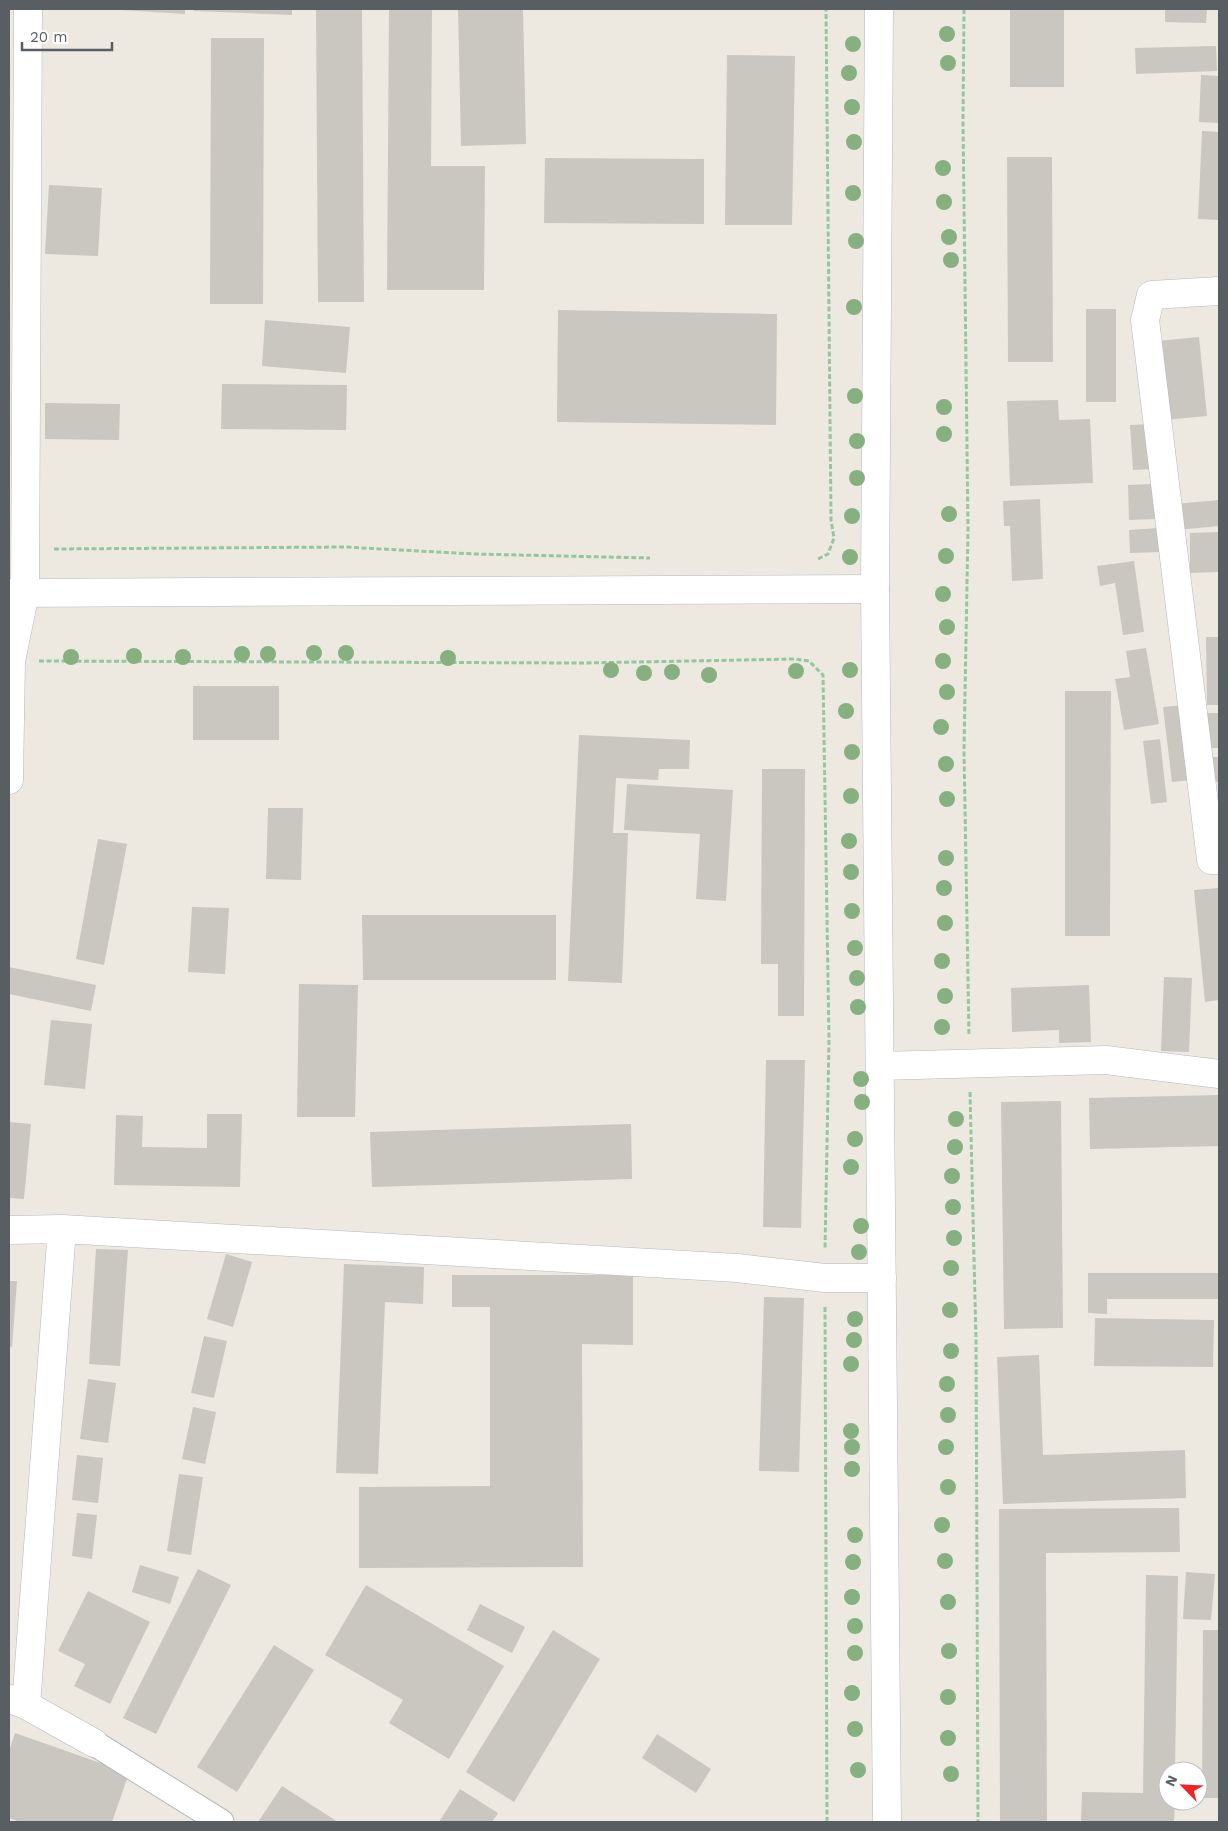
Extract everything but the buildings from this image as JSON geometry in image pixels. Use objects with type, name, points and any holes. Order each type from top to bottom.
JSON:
[{"type":"street","points":[[9,780],[11,661],[17,593],[25,548],[28,9]]},
{"type":"street","points":[[879,9],[875,589],[887,1822]]},
{"type":"street","points":[[1219,291],[1151,295],[1145,320],[1211,860],[1219,860]]},
{"type":"street","points":[[17,593],[875,589]]},
{"type":"street","points":[[880,1066],[1106,1060],[1219,1074]]},
{"type":"street","points":[[9,1230],[62,1229],[737,1268],[825,1278],[882,1278]]},
{"type":"street","points":[[62,1229],[18,1702],[94,1743],[220,1822]]},
{"type":"path","points":[[812,562],[828,554],[834,538],[831,520],[826,9]]},
{"type":"path","points":[[964,9],[963,122],[968,529],[964,750],[976,1350],[978,1822]]},
{"type":"path","points":[[25,548],[345,547],[474,554],[653,558]]},
{"type":"path","points":[[11,661],[583,664],[795,659],[809,661],[824,675],[829,1040],[825,1278],[827,1822]]}]
